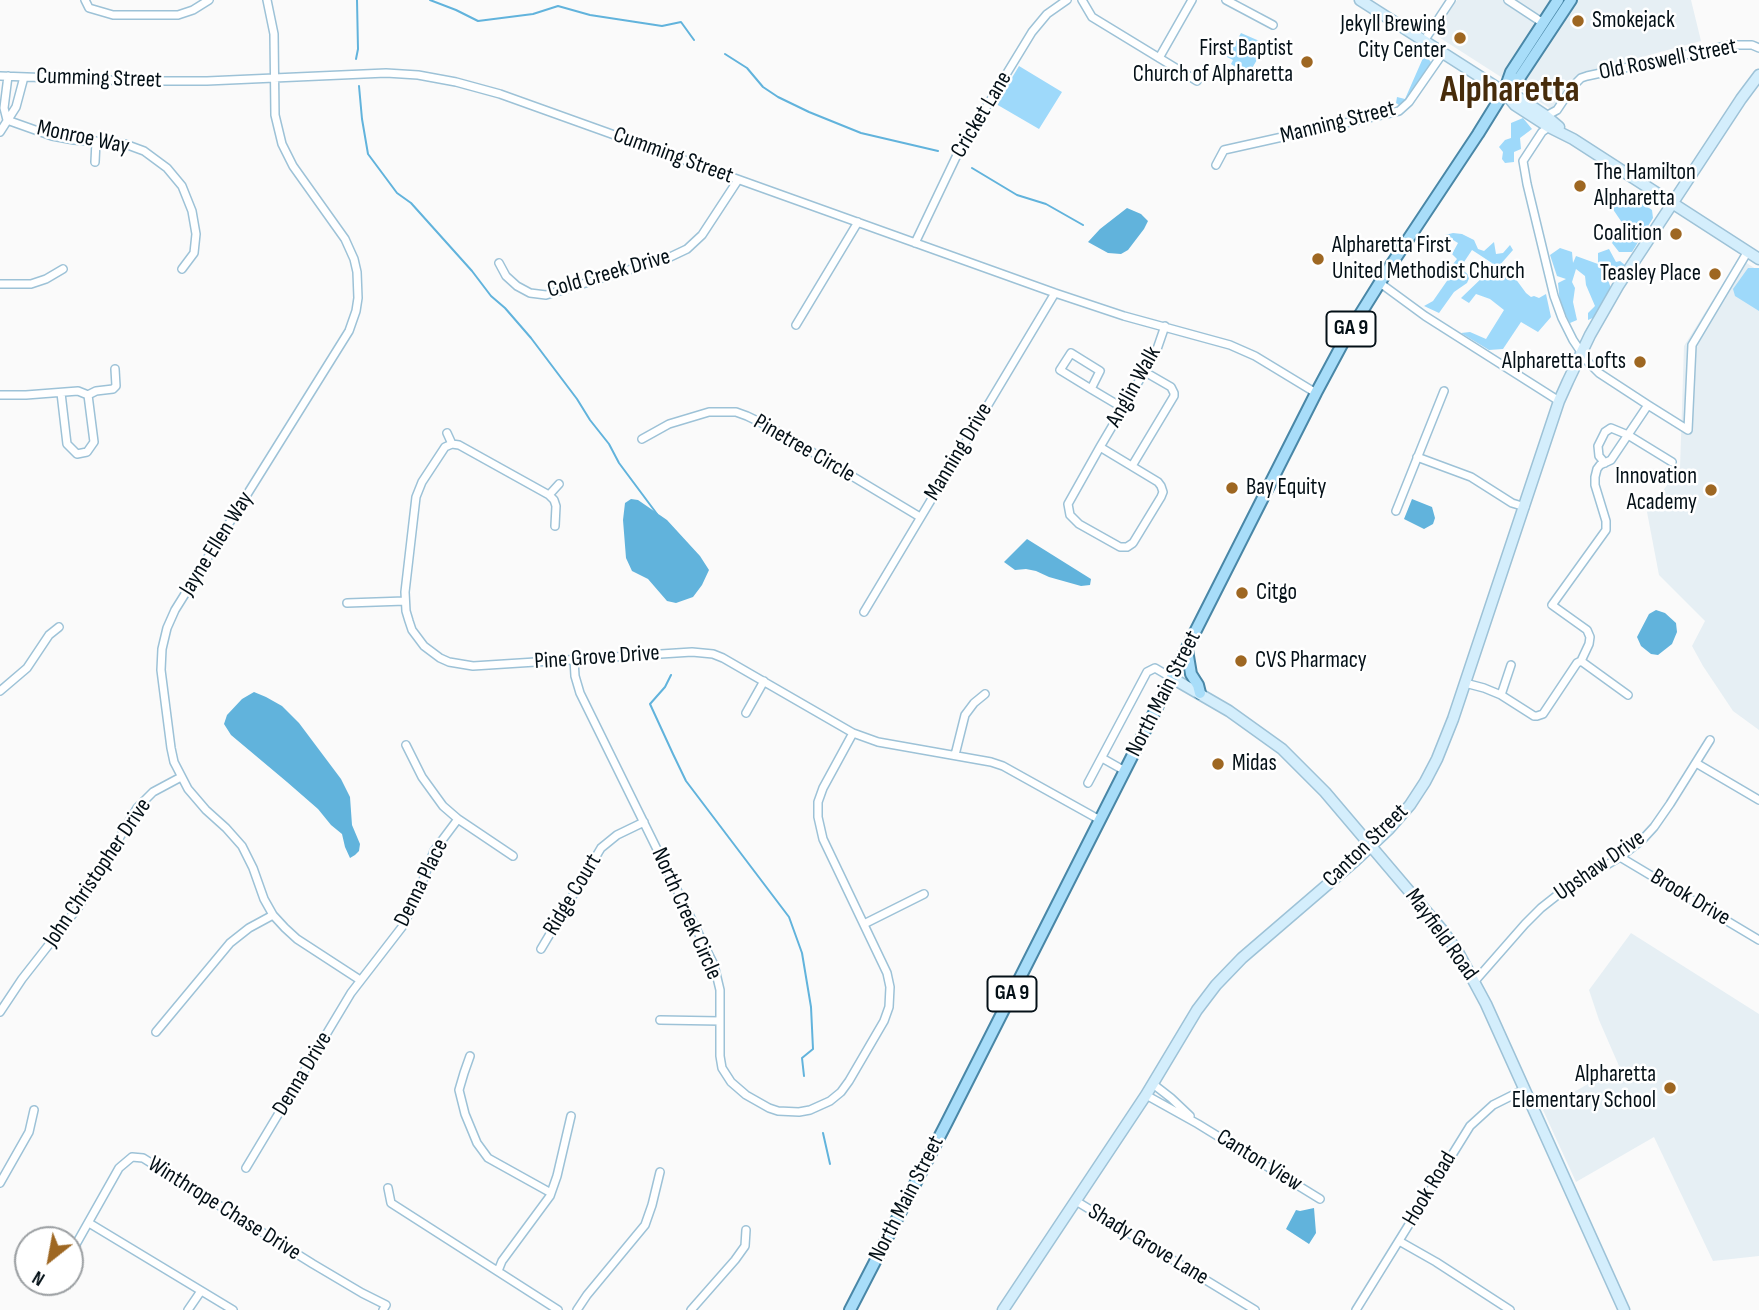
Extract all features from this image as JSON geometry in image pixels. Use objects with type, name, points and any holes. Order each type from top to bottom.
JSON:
[{"type":"main road","name":"GA 9","points":[[1503,92],[1511,72],[1558,0]]},
{"type":"main road","name":"GA 9","points":[[1503,92],[1520,77],[1570,0]]},
{"type":"main road","name":"North Main Street","points":[[850,1310],[1346,337],[1503,92]]},
{"type":"main road","points":[[1187,649],[1191,674],[1200,693]]},
{"type":"street","points":[[85,0],[89,8],[113,15],[178,15],[209,0]]},
{"type":"street","name":"Jayne Ellen Way","points":[[267,0],[274,34],[275,115],[282,144],[293,166],[345,239],[354,259],[357,272],[356,311],[349,331],[183,598],[167,628],[161,670],[171,748],[181,777],[197,801],[242,846],[273,915],[297,939],[360,980]]},
{"type":"street","name":"Cricket Lane","points":[[915,243],[957,155],[1032,32],[1054,3],[1068,0]]},
{"type":"street","points":[[1082,0],[1092,17],[1197,81]]},
{"type":"street","points":[[1159,58],[1192,0]]},
{"type":"street","points":[[1226,0],[1273,25]]},
{"type":"street","points":[[1360,0],[1503,92],[1519,98],[1573,139]]},
{"type":"street","points":[[1424,41],[1451,0]]},
{"type":"street","points":[[1508,0],[1543,23]]},
{"type":"street","name":"Old Roswell Street","points":[[1546,116],[1558,110],[1577,81],[1587,76],[1731,45],[1752,45],[1759,48]]},
{"type":"street","name":"Manning Street","points":[[1216,165],[1224,150],[1399,111],[1409,102],[1443,53]]},
{"type":"street","name":"Cumming Street","points":[[4,76],[207,81],[386,73],[456,82],[500,94],[1055,293],[1124,316],[1230,345],[1255,356],[1316,393]]},
{"type":"street","name":"Canton Street","points":[[1003,1310],[1216,985],[1242,958],[1372,846],[1405,811],[1425,782],[1437,759],[1465,683],[1559,401],[1618,286],[1759,75]]},
{"type":"street","points":[[4,76],[4,108],[7,120]]},
{"type":"street","points":[[0,132],[16,107],[24,77]]},
{"type":"street","points":[[1503,92],[1515,105],[1573,139],[1759,259]]},
{"type":"street","name":"Monroe Way","points":[[7,120],[52,136],[125,144],[144,151],[167,169],[183,186],[192,211],[196,234],[194,253],[182,269]]},
{"type":"street","points":[[1549,127],[1542,132],[1523,161],[1562,318],[1582,353],[1599,373],[1688,430],[1692,345],[1748,251]]},
{"type":"street","points":[[95,162],[96,141]]},
{"type":"street","name":"Cold Creek Drive","points":[[499,263],[506,276],[517,286],[530,293],[547,295],[668,258],[687,248],[702,235],[738,180]]},
{"type":"street","points":[[796,325],[858,222]]},
{"type":"street","points":[[0,284],[31,284],[63,269]]},
{"type":"street","points":[[1380,283],[1425,316],[1559,401]]},
{"type":"street","name":"Manning Drive","points":[[864,612],[1055,293]]},
{"type":"street","name":"Anglin Walk","points":[[1100,447],[1158,482],[1163,492],[1127,547],[1120,547],[1079,524],[1070,515],[1068,504],[1100,447],[1159,345],[1165,326]]},
{"type":"street","points":[[1091,389],[1100,371],[1071,353],[1060,370],[1091,389],[1123,408]]},
{"type":"street","points":[[0,395],[78,391],[88,395],[113,389],[116,386],[115,369]]},
{"type":"street","points":[[1132,466],[1174,396],[1171,387],[1144,372]]},
{"type":"street","points":[[1396,511],[1444,391]]},
{"type":"street","points":[[61,393],[67,444],[77,454],[87,452],[94,442],[88,395]]},
{"type":"street","points":[[1465,683],[1501,695],[1537,716],[1581,661],[1589,644],[1587,630],[1552,605],[1606,530],[1595,481],[1597,469],[1611,460],[1648,405]]},
{"type":"street","name":"Pinetree Circle","points":[[642,439],[669,424],[709,412],[736,412],[772,428],[920,517]]},
{"type":"street","points":[[1605,463],[1599,456],[1598,446],[1608,430],[1614,428],[1672,462]]},
{"type":"street","points":[[447,433],[452,444],[549,495],[556,506],[555,526]]},
{"type":"street","name":"Pine Grove Drive","points":[[452,444],[442,450],[416,497],[405,601],[409,621],[418,639],[432,653],[449,662],[473,666],[703,652],[723,658],[853,733],[878,742],[1003,766],[1100,820]]},
{"type":"street","points":[[1417,457],[1471,477],[1512,503],[1525,507]]},
{"type":"street","points":[[549,495],[559,484]]},
{"type":"street","points":[[347,603],[405,601]]},
{"type":"street","points":[[0,691],[27,668],[49,635],[59,627]]},
{"type":"street","name":"North Creek Circle","points":[[574,659],[580,693],[714,965],[720,990],[722,1068],[731,1082],[746,1095],[769,1108],[789,1112],[810,1110],[830,1101],[841,1092],[884,1021],[889,1007],[890,987],[887,973],[823,839],[818,817],[818,802],[823,788],[853,733]]},
{"type":"street","points":[[1581,661],[1628,695]]},
{"type":"street","points":[[1501,695],[1511,665]]},
{"type":"street","points":[[1088,783],[1147,672],[1155,668],[1172,678]]},
{"type":"street","name":"Mayfield Road","points":[[1172,678],[1237,716],[1282,749],[1309,774],[1443,931],[1475,981],[1624,1310]]},
{"type":"street","points":[[746,713],[764,681]]},
{"type":"street","points":[[955,755],[965,715],[985,694]]},
{"type":"street","name":"Upshaw Drive","points":[[1475,981],[1541,908],[1642,840],[1654,827],[1710,740]]},
{"type":"street","name":"Denna Place","points":[[406,745],[430,790],[443,806],[457,819],[513,856]]},
{"type":"street","points":[[1102,758],[1125,771]]},
{"type":"street","points":[[1696,763],[1759,800]]},
{"type":"street","name":"John Christopher Drive","points":[[0,1012],[22,979],[80,905],[137,808],[153,792],[181,777]]},
{"type":"street","name":"Denna Place","points":[[360,980],[402,927],[414,904],[434,851],[457,819]]},
{"type":"street","name":"Ridge Court","points":[[541,949],[601,848],[617,835],[644,822]]},
{"type":"street","name":"Brook Drive","points":[[1620,857],[1759,940]]},
{"type":"street","points":[[864,924],[924,894]]},
{"type":"street","points":[[156,1032],[230,943],[248,928],[273,915]]},
{"type":"street","name":"Denna Drive","points":[[246,1168],[360,980]]},
{"type":"street","points":[[660,1020],[720,1021]]},
{"type":"street","points":[[470,1056],[459,1090],[464,1114],[477,1143],[488,1158],[551,1193]]},
{"type":"street","name":"Canton View","points":[[1153,1084],[1198,1124]]},
{"type":"street","name":"Hook Road","points":[[1356,1310],[1470,1126],[1493,1105],[1525,1089]]},
{"type":"street","name":"Canton View","points":[[1146,1095],[1320,1199]]},
{"type":"street","points":[[1165,1105],[1170,1097]]},
{"type":"street","points":[[0,1183],[29,1132],[34,1110]]},
{"type":"street","points":[[498,1271],[502,1261],[551,1193],[570,1115]]},
{"type":"street","name":"Winthrope Chase Drive","points":[[84,1231],[120,1168],[132,1157],[143,1158],[313,1264],[386,1305],[383,1310]]},
{"type":"street","points":[[577,1310],[645,1225],[660,1172]]},
{"type":"street","points":[[388,1188],[391,1203],[558,1310]]},
{"type":"street","name":"Shady Grove Lane","points":[[1076,1201],[1255,1310]]},
{"type":"street","points":[[89,1223],[233,1310]]},
{"type":"street","points":[[691,1310],[745,1246],[747,1230]]},
{"type":"street","points":[[1399,1241],[1510,1310]]},
{"type":"street","points":[[188,1310],[201,1291]]},
{"type":"shaded area","points":[[1457,0],[1691,0],[1701,41],[1579,74],[1554,111],[1434,34]]},
{"type":"shaded area","points":[[1241,33],[1264,43],[1248,75],[1231,64],[1233,60],[1227,57]]},
{"type":"shaded area","points":[[1422,52],[1431,62],[1430,65],[1403,104],[1399,105],[1396,103],[1397,97],[1405,99],[1423,58],[1418,53]]},
{"type":"shaded area","points":[[1019,66],[1062,92],[1039,129],[996,104],[1007,81],[1010,81]]},
{"type":"shaded area","points":[[1523,118],[1532,129],[1520,138],[1521,149],[1514,152],[1514,162],[1505,163],[1499,147],[1511,138],[1511,123]]},
{"type":"shaded area","points":[[1622,189],[1652,210],[1653,218],[1632,252],[1619,252],[1612,243],[1623,224],[1610,205]]},
{"type":"shaded area","points":[[1127,208],[1141,214],[1148,221],[1128,250],[1121,254],[1108,253],[1088,242],[1100,229]]},
{"type":"shaded area","points":[[1453,233],[1474,240],[1478,249],[1484,251],[1494,242],[1496,254],[1503,253],[1510,245],[1513,250],[1499,266],[1505,275],[1515,278],[1531,297],[1539,298],[1546,294],[1551,317],[1538,332],[1521,322],[1503,349],[1489,350],[1461,333],[1470,332],[1486,339],[1504,310],[1490,299],[1476,294],[1469,303],[1461,298],[1486,274],[1492,263],[1472,250],[1460,268],[1470,276],[1467,283],[1454,292],[1439,313],[1424,306],[1433,301],[1449,278],[1446,273],[1457,259],[1452,254],[1458,243],[1445,235]]},
{"type":"shaded area","points":[[1560,248],[1572,252],[1573,263],[1576,256],[1598,264],[1598,253],[1609,249],[1616,262],[1620,261],[1625,265],[1621,272],[1611,273],[1608,280],[1612,291],[1595,317],[1588,320],[1588,313],[1595,306],[1585,276],[1576,269],[1572,282],[1575,288],[1573,302],[1577,320],[1570,323],[1560,304],[1558,283],[1566,279],[1557,276],[1550,255]]},
{"type":"shaded area","name":"Innovation Academy","points":[[1739,258],[1759,271],[1759,730],[1733,711],[1692,646],[1705,621],[1659,575],[1647,512],[1680,468],[1684,346]]},
{"type":"shaded area","points":[[1748,268],[1759,268],[1759,311],[1735,296],[1733,289]]},
{"type":"shaded area","points":[[631,499],[638,500],[667,520],[700,556],[709,570],[693,597],[676,603],[667,601],[648,579],[632,571],[626,558],[623,520],[625,503]]},
{"type":"shaded area","points":[[1412,499],[1432,507],[1435,518],[1433,524],[1424,529],[1404,519]]},
{"type":"shaded area","points":[[1027,539],[1091,579],[1090,585],[1081,586],[1026,569],[1015,570],[1004,562]]},
{"type":"shaded area","points":[[1656,610],[1665,613],[1676,623],[1677,632],[1672,644],[1658,655],[1651,654],[1641,646],[1637,637],[1649,614]]},
{"type":"shaded area","points":[[254,692],[282,706],[299,723],[341,779],[350,797],[352,825],[360,844],[359,851],[350,858],[342,834],[318,809],[231,735],[224,724],[227,715],[242,699]]},
{"type":"shaded area","name":"Alpharetta Elementary School","points":[[1631,933],[1759,1014],[1759,1256],[1713,1261],[1654,1137],[1576,1182],[1543,1110],[1619,1066],[1589,990]]},
{"type":"shaded area","points":[[1314,1208],[1316,1233],[1309,1244],[1286,1229],[1296,1210]]},
{"type":"waterway","points":[[356,59],[357,0]]},
{"type":"waterway","points":[[430,0],[478,21],[533,14],[558,6],[590,15],[662,26],[681,22],[694,40]]},
{"type":"waterway","points":[[725,54],[747,68],[763,87],[809,112],[861,133],[938,151]]},
{"type":"waterway","points":[[359,86],[368,154],[397,193],[411,203],[531,338],[657,514]]},
{"type":"waterway","points":[[972,168],[1017,195],[1046,204],[1083,225]]},
{"type":"waterway","points":[[671,675],[665,687],[650,704],[673,754],[686,781],[789,917],[802,953],[811,1007],[813,1049],[802,1058],[804,1076]]},
{"type":"waterway","points":[[823,1133],[830,1164]]},
{"type":"place","name":"Smokejack","points":[[1578,21]]},
{"type":"place","name":"Jekyll Brewing City Center","points":[[1460,38]]},
{"type":"place","name":"First Baptist Church of Alpharetta","points":[[1307,62]]},
{"type":"place","name":"The Hamilton Alpharetta","points":[[1580,186]]},
{"type":"place","name":"Coalition","points":[[1676,234]]},
{"type":"place","name":"Alpharetta First United Methodist Church","points":[[1318,259]]},
{"type":"place","name":"Teasley Place","points":[[1715,274]]},
{"type":"place","name":"Alpharetta Lofts","points":[[1640,362]]},
{"type":"place","name":"Bay Equity","points":[[1232,488]]},
{"type":"place","name":"Innovation Academy","points":[[1711,490]]},
{"type":"place","name":"Citgo","points":[[1242,593]]},
{"type":"place","name":"CVS Pharmacy","points":[[1241,661]]},
{"type":"place","name":"Midas","points":[[1218,764]]},
{"type":"place","name":"Alpharetta Elementary School","points":[[1670,1088]]},
{"type":"district","name":"Alpharetta","points":[[1510,92]]}]
